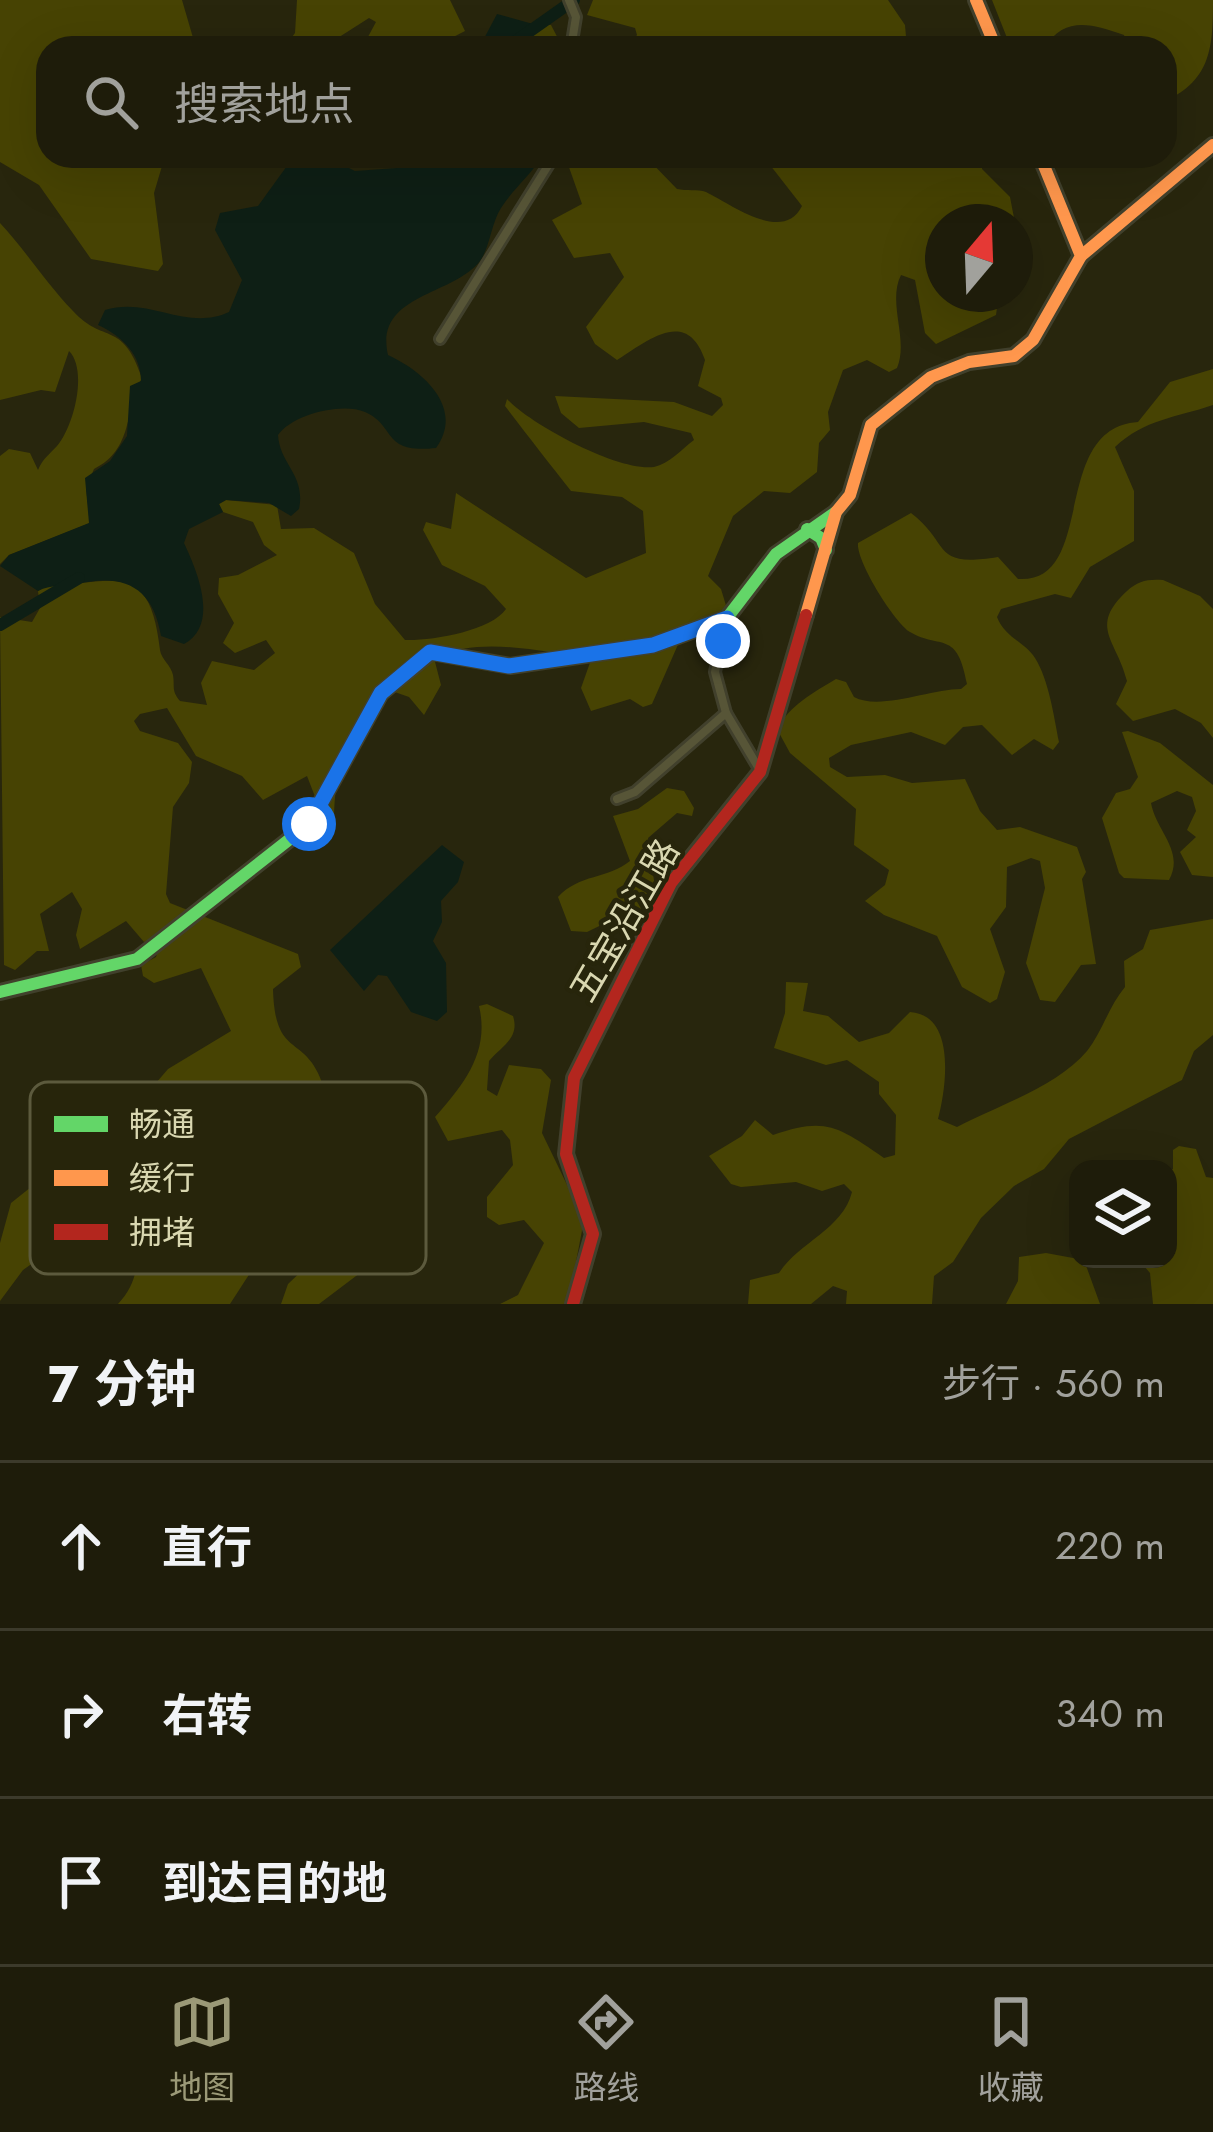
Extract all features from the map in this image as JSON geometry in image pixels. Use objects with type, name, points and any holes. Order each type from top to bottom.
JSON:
[{"type":"main road","points":[[976,0],[991,36]]},
{"type":"main road","points":[[1045,168],[1081,256],[1213,145]]},
{"type":"main road","name":"五宝沿江路","points":[[573,1304],[593,1234],[566,1154],[574,1078],[671,884],[760,772],[836,512],[850,495],[871,425],[931,376],[969,362],[998,363],[1014,356],[1033,340],[1081,256]]},
{"type":"main road","points":[[0,992],[137,958],[309,824],[381,693],[430,652],[509,666],[653,645],[727,618],[776,554],[836,512]]},
{"type":"main road","points":[[807,530],[821,538],[826,550]]},
{"type":"street","points":[[569,0],[576,17],[573,36]]},
{"type":"street","points":[[440,339],[547,168]]},
{"type":"street","points":[[727,618],[715,672],[726,712],[760,772]]},
{"type":"street","points":[[617,800],[635,792],[726,712]]},
{"type":"shaded area","points":[[0,0],[182,0],[192,36],[36,36],[36,168],[161,168],[154,193],[163,264],[158,271],[91,259],[39,185],[0,162]]},
{"type":"shaded area","points":[[297,0],[450,0],[465,31],[455,36],[368,36],[376,22],[369,18],[341,36],[293,36]]},
{"type":"shaded area","points":[[593,0],[888,0],[905,25],[906,36],[636,36],[635,28],[587,15]]},
{"type":"shaded area","points":[[992,0],[1213,0],[1207,60],[1192,83],[1177,94],[1177,36],[1124,36],[1080,25],[1055,36],[1006,36]]},
{"type":"shaded area","points":[[497,14],[533,24],[532,36],[485,36]]},
{"type":"shaded area","points":[[533,24],[551,25],[557,36],[532,36]]},
{"type":"shaded area","points":[[285,168],[534,168],[501,208],[480,261],[468,273],[404,308],[387,335],[388,355],[426,381],[443,405],[444,433],[436,448],[406,447],[375,418],[355,409],[318,412],[285,428],[278,435],[299,487],[299,509],[291,516],[269,503],[226,500],[219,504],[223,512],[189,529],[184,543],[199,582],[203,611],[195,635],[184,644],[161,636],[151,606],[134,588],[94,581],[38,591],[0,566],[9,555],[89,523],[85,478],[110,461],[127,436],[130,386],[141,381],[140,372],[129,348],[98,325],[105,310],[137,307],[198,318],[229,312],[242,280],[215,230],[220,213],[258,206]]},
{"type":"shaded area","points":[[569,168],[657,168],[677,189],[706,192],[756,218],[782,222],[802,206],[772,168],[982,168],[1011,204],[925,204],[925,312],[996,315],[936,344],[925,333],[915,280],[901,275],[896,297],[901,345],[897,368],[889,372],[867,360],[843,370],[828,412],[830,430],[819,443],[817,472],[790,493],[764,491],[733,516],[708,576],[721,589],[731,622],[680,640],[652,704],[643,707],[630,699],[591,711],[581,688],[592,657],[492,647],[434,658],[441,685],[424,715],[409,697],[386,689],[363,718],[341,763],[334,817],[326,825],[307,776],[263,800],[242,776],[196,756],[167,708],[140,714],[134,721],[140,731],[178,743],[192,762],[189,783],[173,807],[166,894],[170,903],[298,954],[301,967],[273,989],[275,1012],[285,1037],[308,1058],[322,1082],[157,1082],[168,1069],[231,1031],[201,968],[154,983],[143,976],[141,965],[156,957],[159,947],[155,939],[144,942],[126,921],[80,949],[76,935],[82,909],[72,892],[40,914],[49,951],[37,951],[15,970],[4,965],[0,617],[32,622],[40,608],[38,591],[45,587],[126,583],[148,602],[177,697],[207,705],[201,683],[212,661],[254,670],[275,653],[266,640],[235,653],[223,643],[234,623],[218,594],[219,578],[238,575],[277,555],[264,545],[253,522],[223,512],[219,504],[226,500],[277,505],[281,529],[314,528],[354,553],[375,604],[405,640],[474,629],[506,609],[485,586],[442,565],[423,530],[426,522],[451,529],[456,493],[586,578],[646,553],[643,511],[622,497],[571,491],[505,406],[507,399],[554,433],[638,467],[670,460],[694,440],[691,433],[644,422],[579,428],[561,413],[555,396],[674,402],[712,416],[723,405],[721,398],[698,386],[705,360],[688,335],[655,337],[617,360],[595,344],[586,327],[624,277],[610,253],[574,258],[552,220],[582,204]]},
{"type":"shaded area","points":[[0,223],[73,311],[127,347],[142,378],[122,440],[107,461],[94,469],[86,488],[90,523],[9,555],[0,564],[0,456],[9,449],[30,453],[38,470],[69,425],[78,371],[69,351],[55,392],[41,390],[0,400]]},
{"type":"shaded area","points":[[1213,369],[1213,405],[1149,425],[1115,447],[1134,491],[1134,541],[1090,567],[1071,598],[1055,594],[1001,609],[997,617],[1040,667],[1059,742],[1053,750],[1034,739],[1012,755],[982,725],[963,727],[945,745],[911,732],[851,745],[829,758],[830,767],[847,777],[885,775],[912,783],[965,779],[980,811],[997,830],[1020,827],[1077,847],[1086,872],[1082,879],[1096,964],[1081,965],[1055,1002],[1040,1000],[1026,963],[1045,888],[1040,861],[1031,858],[1007,867],[1006,907],[990,929],[1005,972],[997,999],[990,1003],[962,987],[937,936],[884,915],[865,901],[885,885],[889,870],[854,845],[856,809],[790,753],[777,729],[795,706],[836,679],[846,682],[854,697],[877,702],[961,689],[967,684],[953,648],[910,632],[895,616],[869,576],[858,543],[911,513],[951,556],[998,557],[1018,579],[1042,574],[1058,557],[1068,533],[1093,450],[1111,431],[1138,422],[1170,382]]},
{"type":"shaded area","points":[[1163,580],[1200,596],[1213,609],[1213,738],[1201,723],[1175,709],[1133,721],[1116,704],[1127,681],[1109,634],[1109,614],[1135,585]]},
{"type":"shaded area","points":[[1122,732],[1160,743],[1213,785],[1213,877],[1192,875],[1180,852],[1196,837],[1187,830],[1196,811],[1192,797],[1177,791],[1151,803],[1172,850],[1169,880],[1124,878],[1119,873],[1102,818],[1116,793],[1130,789],[1138,777]]},
{"type":"shaded area","points":[[667,788],[684,791],[694,808],[692,816],[677,813],[648,838],[659,916],[628,912],[587,932],[571,931],[558,897],[575,884],[630,861],[613,816],[638,809]]},
{"type":"shaded area","points":[[442,845],[464,862],[458,882],[441,901],[442,922],[433,941],[446,963],[447,1012],[437,1021],[411,1012],[387,976],[378,975],[364,991],[330,950]]},
{"type":"shaded area","points":[[1213,919],[1213,1035],[1194,1051],[1182,1080],[1069,1139],[1044,1169],[1014,1186],[981,1218],[953,1262],[934,1276],[932,1304],[846,1304],[847,1291],[833,1286],[811,1304],[748,1304],[750,1280],[779,1273],[830,1226],[852,1192],[844,1184],[822,1191],[796,1182],[741,1187],[731,1184],[709,1156],[742,1136],[755,1120],[773,1135],[806,1126],[831,1128],[884,1158],[895,1155],[896,1115],[879,1094],[879,1082],[847,1060],[826,1065],[774,1048],[785,1013],[786,982],[808,983],[803,1011],[828,1016],[859,1042],[889,1033],[910,1012],[925,1016],[942,1039],[945,1055],[938,1119],[957,1127],[1044,1085],[1087,1051],[1125,987],[1124,961],[1143,949],[1150,930]]},
{"type":"shaded area","points":[[487,1004],[513,1016],[515,1024],[508,1041],[489,1061],[487,1090],[497,1096],[509,1065],[541,1069],[551,1080],[542,1133],[584,1220],[568,1304],[500,1304],[518,1295],[544,1243],[524,1220],[499,1225],[487,1217],[487,1197],[513,1165],[510,1140],[502,1130],[448,1141],[435,1117],[478,1053],[479,1006]]},
{"type":"shaded area","points":[[1179,1146],[1196,1149],[1206,1177],[1213,1178],[1213,1304],[1153,1304],[1146,1268],[1177,1268],[1177,1160],[1173,1160],[1173,1150]]},
{"type":"shaded area","points":[[30,1188],[30,1265],[0,1301],[0,1243],[11,1203]]},
{"type":"shaded area","points":[[1046,1253],[1069,1257],[1069,1268],[1087,1268],[1100,1304],[1006,1304],[1018,1281],[1019,1257]]},
{"type":"shaded area","points":[[135,1274],[249,1274],[230,1304],[118,1304]]},
{"type":"shaded area","points":[[299,1274],[359,1274],[319,1304],[281,1304],[288,1284]]},
{"type":"waterway","points":[[523,36],[574,0]]},
{"type":"waterway","points":[[0,625],[79,578]]},
{"type":"traffic: fast","points":[[0,992],[137,959],[309,824],[381,693],[431,652],[510,666],[653,645],[727,618],[776,554],[836,512]]},
{"type":"traffic: fast","points":[[807,529],[821,538],[826,550]]},
{"type":"traffic: slow","points":[[976,0],[991,36]]},
{"type":"traffic: slow","points":[[1081,256],[1213,145]]},
{"type":"traffic: slow","points":[[806,615],[836,512],[850,495],[871,425],[931,377],[969,362],[1014,356],[1033,340],[1081,256],[1045,168]]},
{"type":"traffic: jam","points":[[573,1304],[593,1234],[566,1154],[574,1078],[671,883],[760,772],[806,615]]},
{"type":"route","points":[[309,824],[381,693],[430,652],[509,666],[653,645],[727,618],[723,641]]}]
